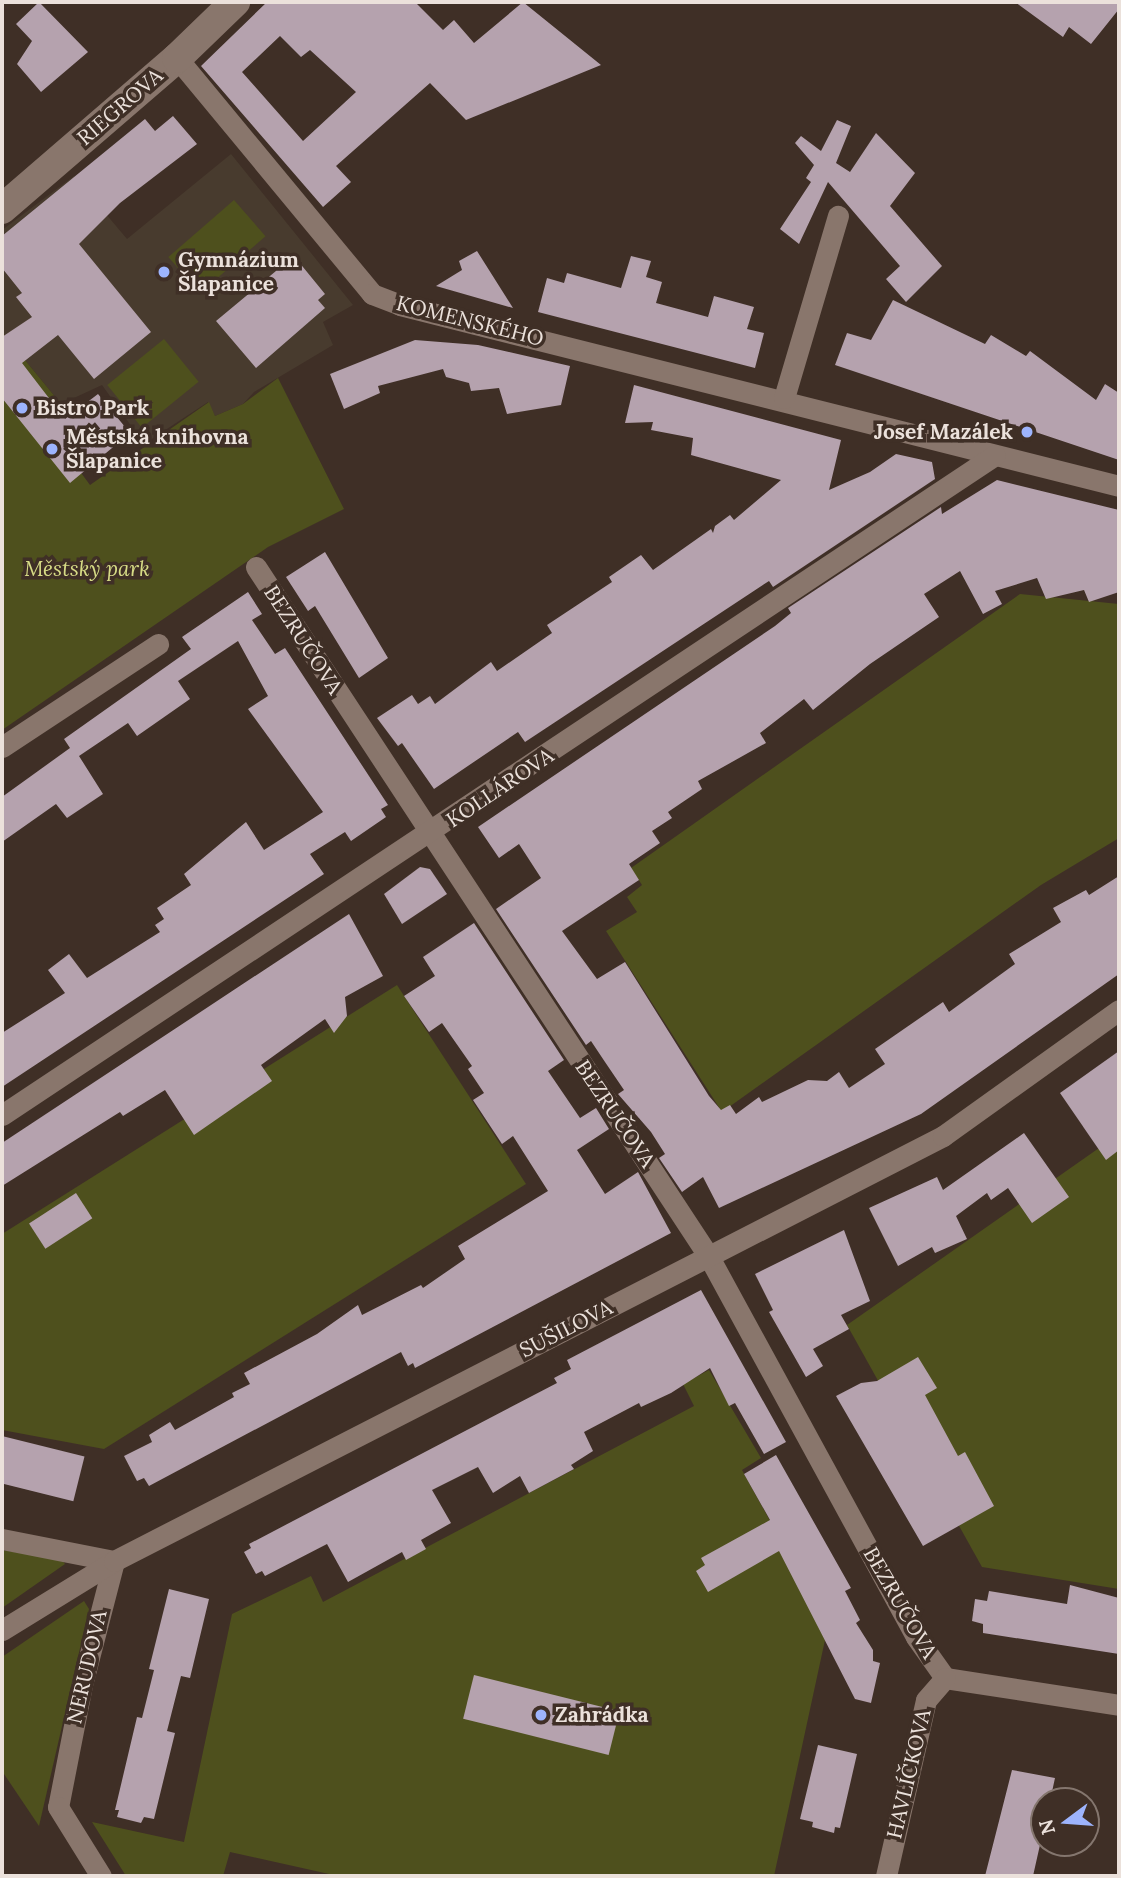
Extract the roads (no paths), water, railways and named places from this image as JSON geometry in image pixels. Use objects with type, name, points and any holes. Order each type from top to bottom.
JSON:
[{"type":"street","name":"RIEGROVA","points":[[2,209],[177,58],[235,2]]},
{"type":"street","name":"KOMENSKÉHO","points":[[177,58],[372,294],[400,305],[783,398],[1119,486]]},
{"type":"street","points":[[783,398],[838,216]]},
{"type":"street","name":"KOLLÁROVA","points":[[2,1115],[429,835],[995,455]]},
{"type":"street","name":"BEZRUČOVA","points":[[256,567],[429,835],[709,1257],[916,1637],[945,1678]]},
{"type":"street","points":[[2,747],[158,644]]},
{"type":"street","name":"SUŠILOVA","points":[[2,1630],[114,1561],[943,1136],[1119,1010]]},
{"type":"street","points":[[2,1539],[114,1561]]},
{"type":"street","name":"NERUDOVA","points":[[101,1876],[58,1807],[82,1685],[114,1561]]},
{"type":"street","points":[[945,1678],[1119,1705]]},
{"type":"street","name":"HAVLÍČKOVA","points":[[886,1876],[926,1700],[945,1678]]},
{"type":"place","name":"Gymnázium Šlapanice","points":[[164,272]]},
{"type":"place","name":"Bistro Park","points":[[22,408]]},
{"type":"place","name":"Josef Mazálek","points":[[1027,432]]},
{"type":"place","name":"Městská knihovna Šlapanice","points":[[52,449]]},
{"type":"place","name":"Zahrádka","points":[[541,1715]]},
{"type":"park label","name":"Městský park","points":[[87,569]]}]
